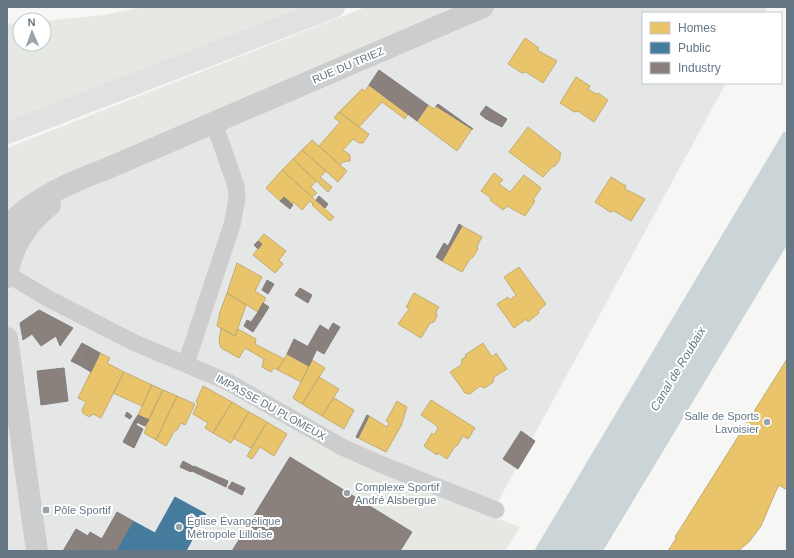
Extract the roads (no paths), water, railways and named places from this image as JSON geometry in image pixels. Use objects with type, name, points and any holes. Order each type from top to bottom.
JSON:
[{"type":"highway","points":[[7,132],[334,7]]},
{"type":"street","name":"RUE DU TRIEZ","points":[[7,226],[16,217],[54,191],[80,178],[106,169],[483,7]]},
{"type":"street","points":[[186,364],[232,225],[237,198],[236,186],[214,123]]},
{"type":"street","points":[[7,277],[16,246],[33,221],[58,199],[106,169]]},
{"type":"street","name":"IMPASSE DU PLOMEUX","points":[[7,274],[49,299],[135,343],[234,385],[342,446],[385,466],[496,510]]},
{"type":"street","points":[[7,338],[37,551]]},
{"type":"street","points":[[7,406],[24,460]]},
{"type":"water","name":"Canal de Roubaix","points":[[784,131],[787,133],[787,245],[603,551],[534,551]]},
{"type":"place","name":"Salle de Sports Lavoisier","points":[[767,422]]},
{"type":"place","name":"Complexe Sportif André Alsbergue","points":[[347,493]]},
{"type":"place","name":"Pôle Sportif","points":[[46,510]]},
{"type":"place","name":"Église Évangélique Métropole Lilloise","points":[[179,527]]}]
